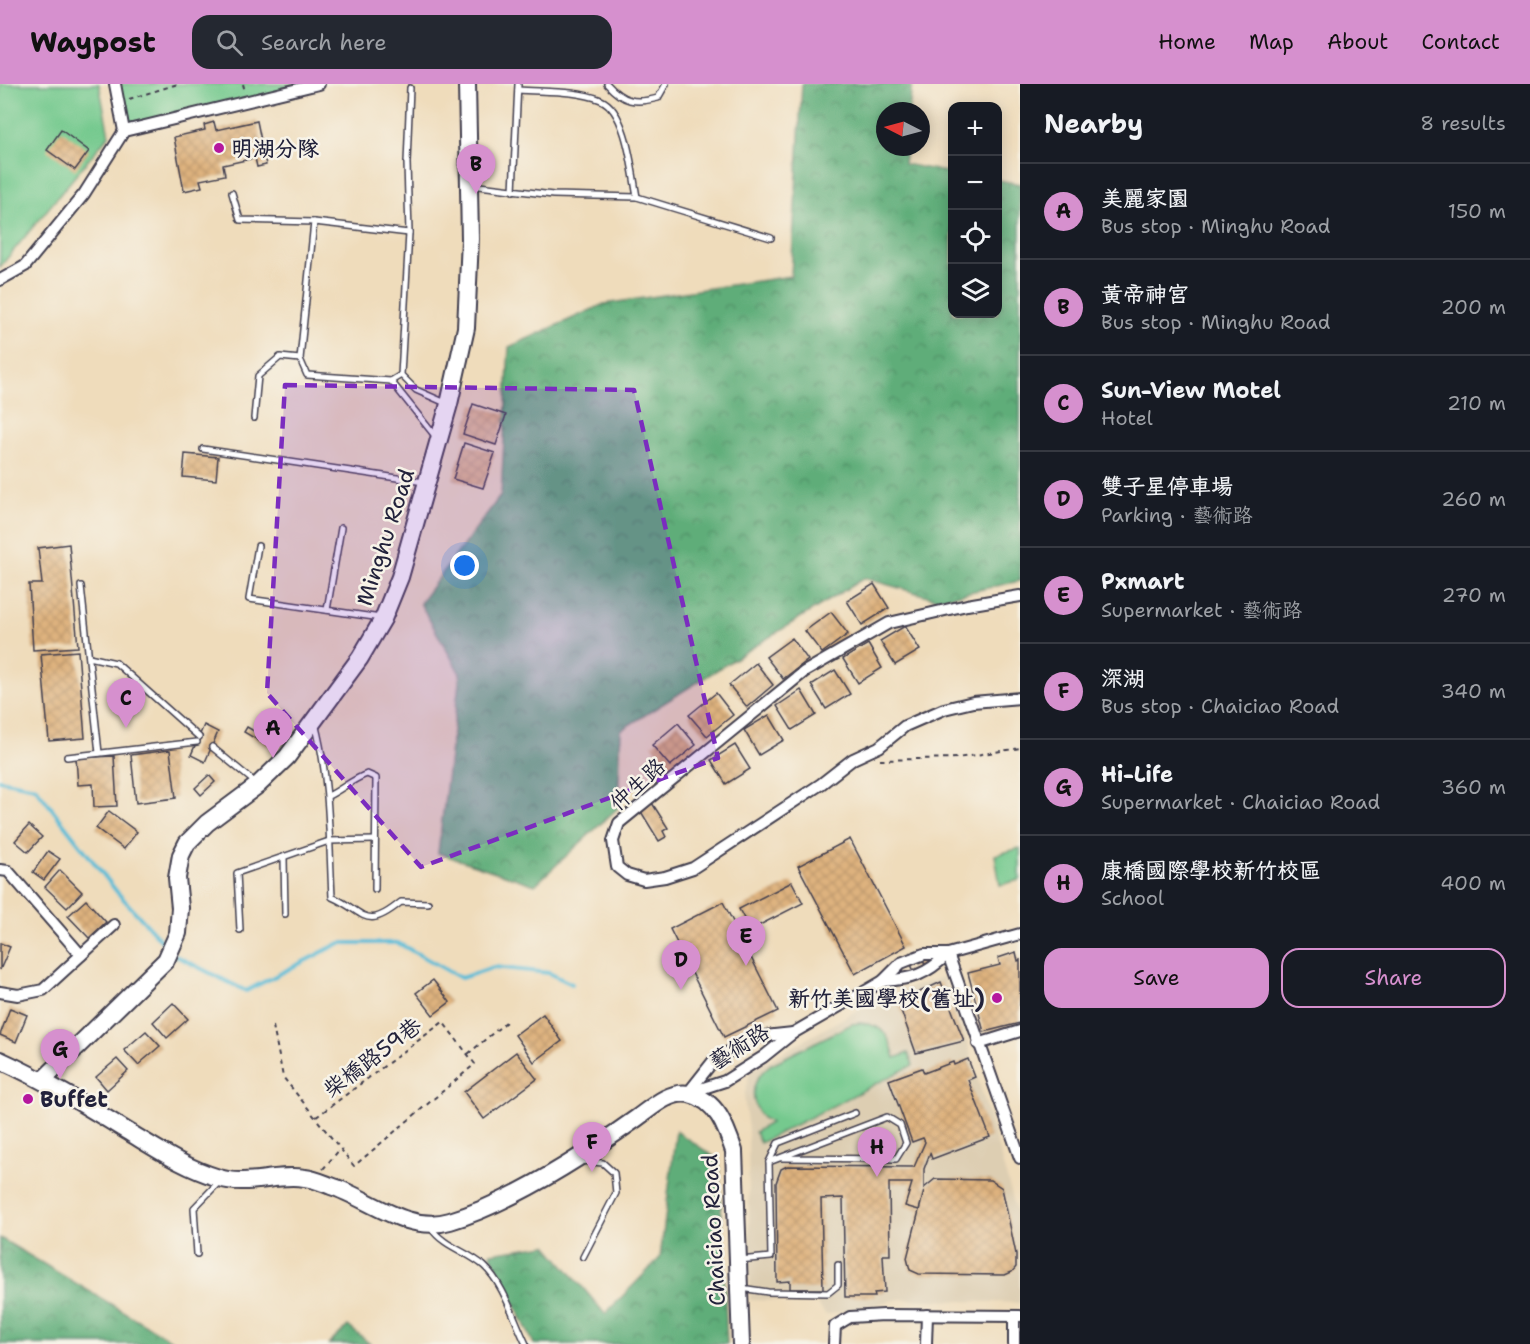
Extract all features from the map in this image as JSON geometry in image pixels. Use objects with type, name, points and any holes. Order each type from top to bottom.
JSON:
[{"type":"street","points":[[115,84],[124,132]]},
{"type":"street","points":[[0,280],[25,266],[84,194],[124,132],[319,84]]},
{"type":"street","name":"Minghu Road","points":[[43,1080],[166,960],[175,942],[180,908],[177,878],[181,855],[187,843],[207,823],[258,785],[287,757],[360,658],[383,619],[400,577],[449,404],[466,328],[470,185],[467,84]]},
{"type":"street","name":"仲生路","points":[[1020,596],[967,605],[889,623],[804,672],[619,823],[613,841],[617,867],[627,875],[644,880],[665,878],[693,868],[821,784],[853,759],[879,747],[906,726],[944,709],[973,702],[1020,698]]},
{"type":"street","points":[[0,870],[8,871],[81,955]]},
{"type":"street","points":[[0,992],[18,995],[43,990],[114,925]]},
{"type":"street","name":"藝術路","points":[[688,1094],[725,1081],[764,1057],[793,1033],[883,981],[901,963],[924,954],[948,954],[1020,934]]},
{"type":"street","points":[[948,954],[1020,1158]]},
{"type":"street","name":"藝術路","points":[[883,981],[909,979],[920,975],[931,970],[948,954]]},
{"type":"street","points":[[978,1044],[1020,1031]]},
{"type":"street","name":"藝術路","points":[[688,1094],[714,1060],[756,1037],[793,1033]]},
{"type":"street","points":[[0,1060],[43,1080],[187,1167],[222,1179],[251,1182],[304,1177],[347,1191],[388,1214],[428,1224],[450,1221],[499,1200],[574,1160],[664,1099],[688,1094]]},
{"type":"street","name":"Chaiciao Road","points":[[688,1094],[710,1103],[726,1124],[734,1151],[741,1344]]},
{"type":"street","points":[[926,1344],[927,1315]]},
{"type":"street","points":[[834,1344],[835,1326],[850,1317],[927,1315],[1017,1316],[1014,1344]]},
{"type":"lane","points":[[607,84],[618,97],[641,102],[658,98],[666,84]]},
{"type":"lane","points":[[513,191],[518,87],[602,100],[615,114],[624,131],[637,197]]},
{"type":"lane","points":[[410,88],[407,163],[409,233],[401,375],[416,390],[449,404]]},
{"type":"lane","points":[[470,185],[513,191],[637,197],[771,238]]},
{"type":"lane","points":[[232,193],[240,220],[314,222],[409,233]]},
{"type":"lane","points":[[314,222],[300,359],[307,375],[391,381],[401,375]]},
{"type":"lane","points":[[254,418],[258,376],[280,357],[300,359]]},
{"type":"lane","points":[[391,381],[439,440]]},
{"type":"lane","points":[[203,449],[426,482]]},
{"type":"lane","points":[[327,610],[341,528]]},
{"type":"lane","points":[[258,546],[249,599],[383,619]]},
{"type":"lane","points":[[81,586],[99,753]]},
{"type":"lane","points":[[67,757],[198,739],[116,663],[89,657]]},
{"type":"lane","points":[[314,718],[323,752],[328,796],[332,897],[362,917],[382,917],[401,902],[428,903]]},
{"type":"lane","points":[[212,747],[258,785]]},
{"type":"lane","points":[[328,796],[367,774],[376,778],[375,889]]},
{"type":"lane","points":[[240,930],[237,873],[284,858],[309,846],[330,841],[375,840]]},
{"type":"lane","points":[[284,858],[285,914]]},
{"type":"lane","points":[[738,1260],[771,1257],[769,1162],[778,1143],[855,1113]]},
{"type":"lane","points":[[769,1162],[887,1117],[900,1125],[906,1143],[896,1159],[782,1158]]},
{"type":"lane","points":[[574,1160],[603,1163],[614,1173],[616,1193],[583,1257]]},
{"type":"lane","points":[[197,1254],[194,1208],[222,1179]]},
{"type":"lane","points":[[428,1224],[438,1238],[483,1265],[494,1278],[525,1344]]},
{"type":"lane","points":[[740,1288],[768,1292],[828,1293],[838,1285],[838,1266]]},
{"type":"path","points":[[162,84],[163,89]]},
{"type":"path","points":[[124,100],[178,84]]},
{"type":"path","points":[[243,84],[245,92]]},
{"type":"path","points":[[853,759],[907,761],[957,758],[1020,748]]},
{"type":"path","name":"柴橋路59巷","points":[[273,1026],[283,1077],[315,1118],[354,1166],[476,1064],[443,1022],[315,1118]]},
{"type":"path","points":[[468,1054],[506,1022]]},
{"type":"path","points":[[313,1180],[340,1149]]},
{"type":"highlighted area","points":[[285,385],[634,390],[718,758],[421,867],[267,693]]},
{"type":"shaded area","points":[[943,977],[968,1045],[1020,1223],[1020,1303],[900,1299],[826,1315],[815,1302],[750,1300],[748,1130],[744,1097],[750,1071],[879,998]]},
{"type":"green space","points":[[0,84],[99,84],[109,135],[0,267]]},
{"type":"green space","points":[[115,84],[319,84],[124,131]]},
{"type":"green space","points":[[802,84],[912,84],[910,102],[876,102],[876,156],[905,156],[904,164],[948,172],[948,318],[1002,318],[1002,181],[1020,184],[1020,581],[938,599],[864,578],[621,730],[618,808],[535,885],[438,853],[460,674],[420,603],[501,495],[509,347],[604,304],[791,276]]},
{"type":"green space","points":[[1020,848],[1020,880],[1000,885],[995,855]]},
{"type":"green space","points":[[861,1023],[881,1029],[891,1044],[895,1058],[908,1053],[913,1065],[760,1143],[755,1132],[771,1122],[762,1118],[753,1096],[755,1083],[764,1071],[770,1065],[852,1024]]},
{"type":"green space","points":[[676,1131],[719,1160],[727,1344],[534,1344],[490,1253],[547,1245],[605,1314],[660,1258]]},
{"type":"green space","points":[[0,1238],[178,1344],[0,1344]]},
{"type":"green space","points":[[348,1326],[370,1344],[329,1344]]},
{"type":"building","name":"明湖分隊","points":[[257,121],[266,165],[257,167],[255,158],[223,165],[225,175],[200,180],[202,187],[184,191],[174,137],[205,130],[204,125],[214,122],[216,130]]},
{"type":"building","points":[[61,130],[89,151],[75,170],[47,150]]},
{"type":"building","points":[[473,404],[506,415],[496,445],[463,434]]},
{"type":"building","points":[[464,443],[495,453],[483,488],[453,479]]},
{"type":"building","points":[[185,454],[218,457],[216,480],[183,477]]},
{"type":"building","points":[[69,544],[78,647],[33,650],[29,584],[42,584],[38,548]]},
{"type":"building","points":[[874,584],[889,608],[862,625],[847,601]]},
{"type":"building","points":[[831,612],[848,634],[822,653],[805,631]]},
{"type":"building","points":[[905,626],[920,650],[895,665],[880,641]]},
{"type":"building","points":[[792,638],[808,660],[783,679],[766,657]]},
{"type":"building","points":[[868,644],[882,668],[858,683],[843,659]]},
{"type":"building","points":[[78,651],[85,738],[49,741],[41,654]]},
{"type":"building","points":[[756,663],[773,685],[747,707],[729,685]]},
{"type":"building","points":[[835,670],[850,694],[826,709],[811,685]]},
{"type":"building","points":[[801,690],[816,715],[792,730],[777,706]]},
{"type":"building","points":[[716,693],[733,715],[707,736],[689,715]]},
{"type":"building","points":[[769,715],[784,740],[759,755],[744,730]]},
{"type":"building","points":[[678,723],[696,745],[670,766],[652,745]]},
{"type":"building","points":[[204,725],[218,732],[205,762],[191,755]]},
{"type":"building","points":[[247,727],[271,741],[268,746],[244,732]]},
{"type":"building","points":[[735,745],[750,769],[726,784],[711,760]]},
{"type":"building","points":[[170,750],[176,798],[136,803],[131,755]]},
{"type":"building","points":[[114,756],[117,806],[94,807],[93,784],[78,785],[76,758]]},
{"type":"building","points":[[209,775],[215,782],[201,795],[195,788]]},
{"type":"building","points":[[652,803],[668,828],[663,831],[666,837],[659,841],[640,810]]},
{"type":"building","points":[[109,811],[137,832],[124,849],[96,828]]},
{"type":"building","points":[[29,825],[42,837],[28,852],[15,841]]},
{"type":"building","points":[[850,839],[906,946],[855,974],[798,866]]},
{"type":"building","points":[[48,851],[60,859],[44,880],[33,872]]},
{"type":"building","points":[[60,870],[82,892],[67,908],[45,887]]},
{"type":"building","points":[[792,882],[803,903],[750,930],[739,909]]},
{"type":"building","points":[[86,900],[106,922],[89,938],[68,916]]},
{"type":"building","points":[[723,902],[778,1011],[724,1037],[670,929]]},
{"type":"building","points":[[0,943],[10,947],[0,970]]},
{"type":"building","name":"新竹美國學校(舊址)","points":[[1016,952],[1018,961],[1020,960],[1020,1023],[984,1032],[968,973],[1000,965],[998,958]]},
{"type":"building","points":[[923,959],[926,967],[914,972],[911,964]]},
{"type":"building","points":[[433,980],[450,1002],[433,1015],[416,993]]},
{"type":"building","points":[[941,982],[964,1041],[916,1053],[898,1002]]},
{"type":"building","points":[[173,1003],[188,1019],[167,1038],[153,1022]]},
{"type":"building","points":[[10,1008],[27,1015],[16,1042],[0,1035]]},
{"type":"building","points":[[543,1014],[562,1041],[534,1062],[515,1035]]},
{"type":"building","points":[[146,1031],[160,1046],[138,1065],[124,1050]]},
{"type":"building","points":[[516,1052],[537,1079],[484,1119],[464,1092]]},
{"type":"building","points":[[117,1059],[128,1071],[107,1090],[96,1077]]},
{"type":"building","points":[[968,1059],[975,1077],[968,1080],[990,1137],[932,1159],[930,1153],[924,1169],[924,1188],[935,1179],[990,1180],[1002,1188],[1016,1254],[1016,1267],[1012,1272],[1005,1275],[919,1274],[910,1270],[907,1258],[924,1191],[919,1210],[905,1206],[912,1183],[889,1183],[890,1255],[883,1255],[885,1292],[874,1293],[875,1297],[845,1297],[843,1198],[821,1199],[823,1289],[790,1289],[790,1281],[777,1282],[776,1183],[781,1169],[787,1166],[914,1167],[925,1142],[923,1138],[912,1142],[889,1080],[922,1068],[924,1073]]},
{"type":"waterway","points":[[0,780],[35,787],[117,892],[167,947]]},
{"type":"waterway","points":[[174,955],[246,991],[340,943],[398,943],[461,978],[494,967],[549,973],[572,984]]},
{"type":"place","name":"明湖分隊","points":[[219,148]]},
{"type":"place","name":"黃帝神宮","points":[[476,194]]},
{"type":"place","name":"Sun-View Motel","points":[[126,728]]},
{"type":"place","name":"美麗家園","points":[[273,758]]},
{"type":"place","name":"Pxmart","points":[[746,966]]},
{"type":"place","name":"雙子星停車場","points":[[681,990]]},
{"type":"place","name":"新竹美國學校(舊址)","points":[[997,998]]},
{"type":"place","name":"Hi-Life","points":[[60,1079]]},
{"type":"place","name":"Buffet","points":[[28,1099]]},
{"type":"place","name":"深湖","points":[[592,1172]]},
{"type":"place","name":"康橋國際學校新竹校區","points":[[877,1177]]}]
